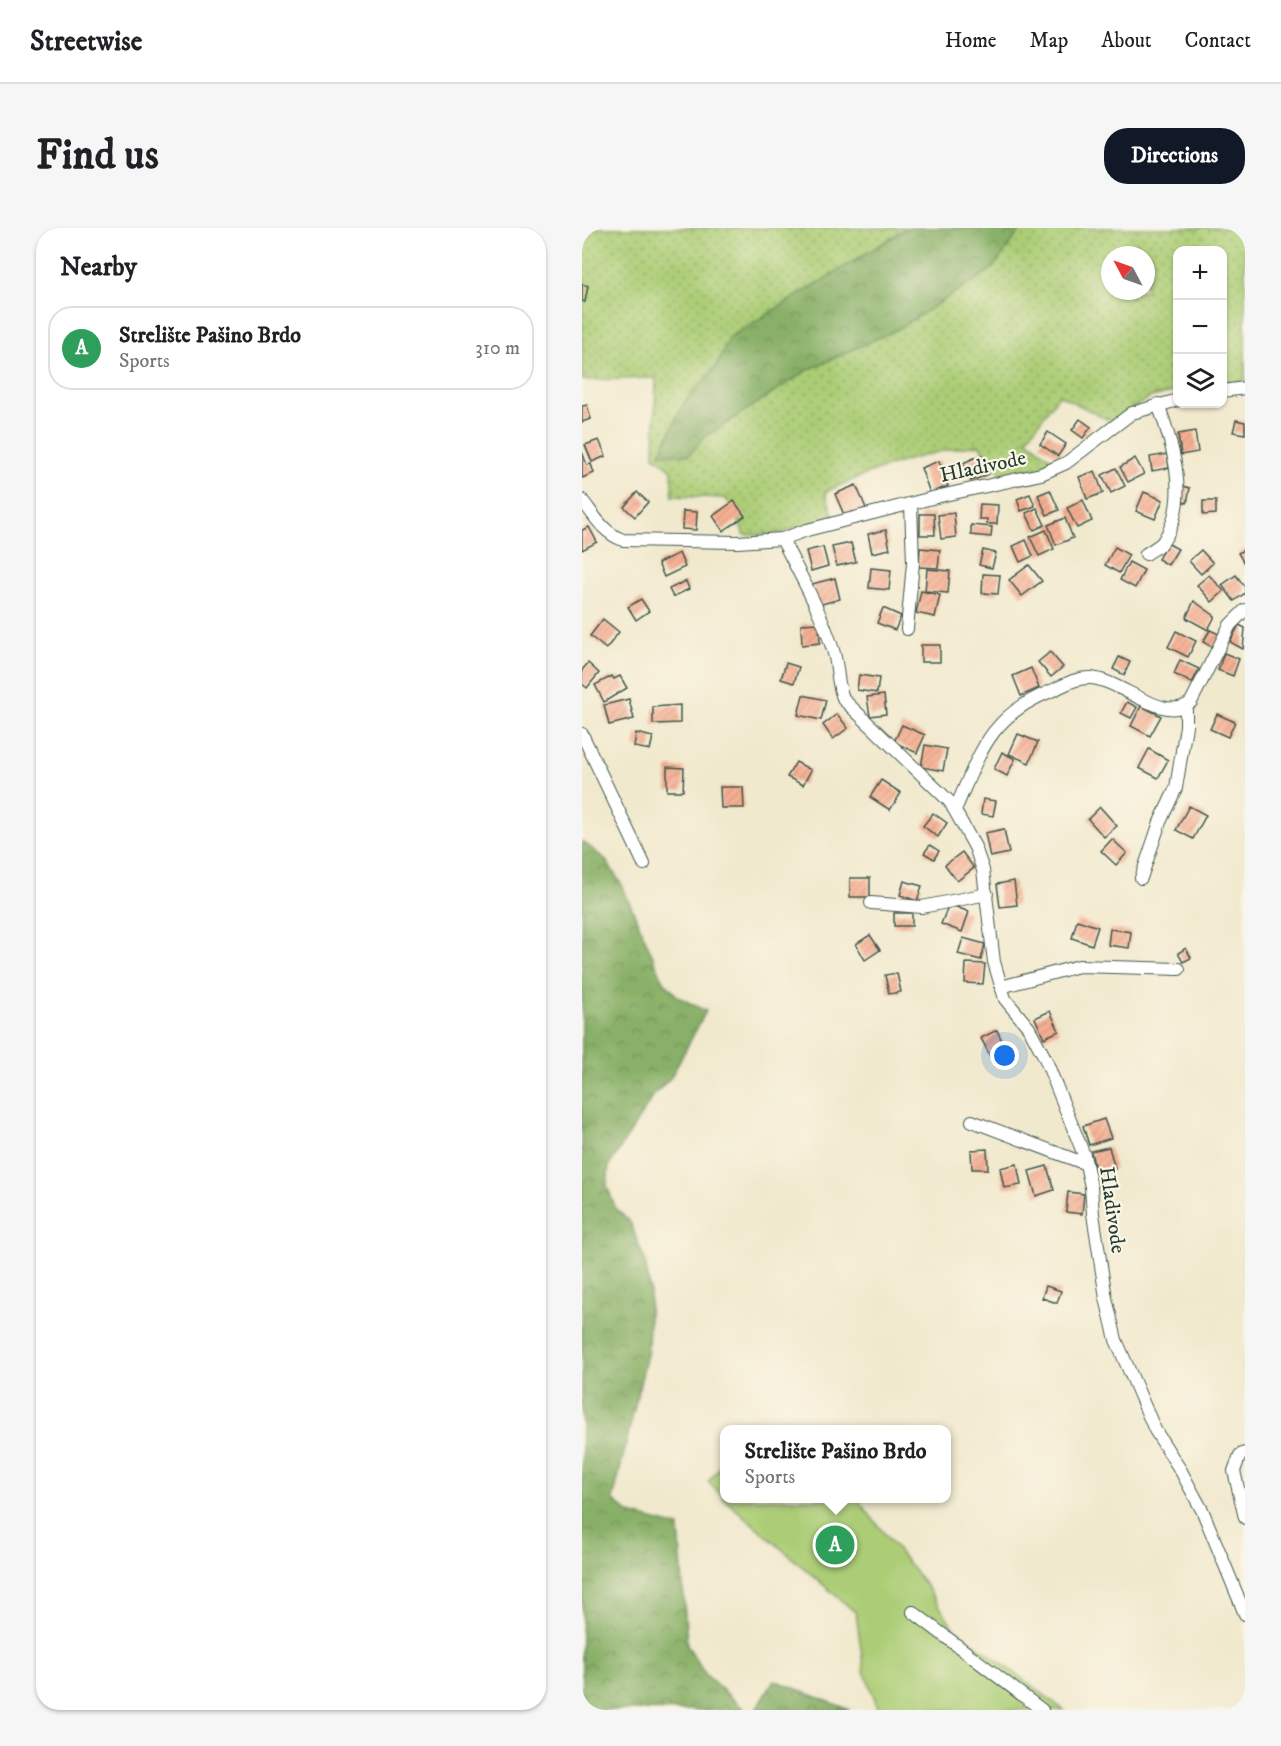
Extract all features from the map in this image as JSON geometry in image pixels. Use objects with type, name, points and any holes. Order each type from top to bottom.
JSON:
[{"type":"street","points":[[1227,391],[1245,388]]},
{"type":"street","name":"Hladivode","points":[[582,500],[604,529],[612,536],[622,540],[738,542],[782,539],[807,530],[1041,474],[1066,463],[1132,413],[1173,401]]},
{"type":"street","points":[[1146,554],[1164,542],[1173,519],[1178,473],[1170,435],[1158,404]]},
{"type":"street","points":[[907,629],[913,563],[911,504]]},
{"type":"street","name":"Hladivode","points":[[782,539],[818,609],[834,652],[839,690],[844,700],[950,802],[975,847],[983,870],[987,894],[994,962],[1005,999],[1029,1028],[1045,1058],[1086,1164],[1106,1298],[1116,1340],[1155,1430],[1181,1470],[1203,1512],[1245,1614]]},
{"type":"street","points":[[1141,878],[1160,822],[1176,788],[1186,726],[1186,706],[1230,625],[1245,610]]},
{"type":"street","points":[[955,810],[987,739],[1014,710],[1038,696],[1079,678],[1091,678],[1173,710],[1186,706]]},
{"type":"street","points":[[582,734],[644,864]]},
{"type":"street","points":[[871,903],[922,907],[987,894]]},
{"type":"street","points":[[1001,987],[1079,966],[1179,969]]},
{"type":"street","points":[[972,1122],[1086,1164]]},
{"type":"street","points":[[1245,1453],[1240,1455],[1234,1471],[1245,1518]]},
{"type":"street","points":[[913,1612],[1042,1710]]},
{"type":"green space","points":[[582,228],[1245,228],[1245,382],[1227,384],[1227,246],[1173,246],[1173,392],[1151,397],[1110,421],[1059,395],[1027,439],[1054,461],[1037,469],[1002,475],[979,445],[920,456],[825,492],[834,517],[778,534],[744,535],[734,509],[725,498],[672,496],[672,470],[654,456],[656,378],[582,380]]},
{"type":"green space","points":[[907,228],[1022,228],[992,269],[900,328],[806,371],[705,437],[689,455],[660,454],[683,404],[716,367],[730,337]]},
{"type":"green space","points":[[582,841],[605,859],[622,885],[663,980],[678,997],[706,1011],[671,1077],[653,1096],[609,1166],[607,1186],[616,1209],[630,1222],[645,1261],[650,1291],[648,1350],[613,1500],[630,1514],[679,1527],[687,1645],[706,1675],[745,1710],[582,1710]]},
{"type":"green space","points":[[720,1466],[720,1494],[708,1482]]},
{"type":"green space","points":[[729,1503],[860,1503],[924,1583],[954,1628],[1064,1710],[879,1710],[864,1671],[856,1613]]},
{"type":"green space","points":[[774,1680],[850,1710],[756,1710]]},
{"type":"building","points":[[582,284],[588,286],[585,302],[582,301]]},
{"type":"building","points":[[587,405],[591,419],[582,422],[582,406]]},
{"type":"building","points":[[1080,419],[1091,427],[1083,438],[1072,430]]},
{"type":"building","points":[[1236,420],[1245,422],[1245,434],[1233,432]]},
{"type":"building","points":[[1195,431],[1198,452],[1181,455],[1178,434]]},
{"type":"building","points":[[1048,432],[1066,444],[1058,456],[1040,444]]},
{"type":"building","points":[[599,440],[606,456],[592,462],[585,445]]},
{"type":"building","points":[[582,452],[587,465],[591,464],[594,473],[582,478]]},
{"type":"building","points":[[1167,454],[1169,468],[1152,471],[1150,457]]},
{"type":"building","points":[[981,455],[989,474],[971,481],[963,463]]},
{"type":"building","points":[[1135,458],[1144,474],[1128,482],[1120,467]]},
{"type":"building","points":[[939,461],[948,486],[930,493],[921,468]]},
{"type":"building","points":[[1116,468],[1125,486],[1111,493],[1102,475]]},
{"type":"building","points":[[1095,471],[1103,493],[1087,499],[1079,477]]},
{"type":"building","points":[[856,485],[866,508],[845,517],[835,494]]},
{"type":"building","points":[[1183,486],[1190,488],[1187,503],[1180,501]]},
{"type":"building","points":[[1050,490],[1059,510],[1047,515],[1038,495]]},
{"type":"building","points":[[637,492],[648,502],[635,517],[624,507]]},
{"type":"building","points":[[1144,492],[1163,500],[1155,519],[1136,511]]},
{"type":"building","points":[[1030,494],[1035,506],[1021,511],[1017,499]]},
{"type":"building","points":[[1083,500],[1092,521],[1077,528],[1067,508]]},
{"type":"building","points":[[734,501],[745,516],[723,531],[713,516]]},
{"type":"building","points":[[1203,501],[1216,501],[1216,514],[1203,515]]},
{"type":"building","points":[[980,504],[998,505],[997,524],[987,524],[987,519],[979,519]]},
{"type":"building","points":[[1037,508],[1045,525],[1034,530],[1026,513]]},
{"type":"building","points":[[683,511],[697,512],[696,530],[682,529]]},
{"type":"building","points":[[954,513],[956,537],[941,539],[938,515]]},
{"type":"building","points":[[920,514],[934,514],[935,535],[920,535]]},
{"type":"building","points":[[1065,518],[1073,538],[1056,545],[1048,525]]},
{"type":"building","points":[[971,525],[992,527],[991,537],[971,535]]},
{"type":"building","points":[[589,527],[597,542],[582,550],[582,530]]},
{"type":"building","points":[[886,530],[890,549],[872,553],[868,534]]},
{"type":"building","points":[[1046,530],[1054,549],[1039,556],[1030,537]]},
{"type":"building","points":[[1026,540],[1033,556],[1020,562],[1013,546]]},
{"type":"building","points":[[851,543],[856,562],[837,566],[832,547]]},
{"type":"building","points":[[1167,543],[1178,549],[1168,565],[1158,559]]},
{"type":"building","points":[[823,547],[828,566],[811,571],[806,551]]},
{"type":"building","points":[[1115,547],[1129,555],[1119,573],[1105,565]]},
{"type":"building","points":[[920,548],[940,550],[938,568],[919,567]]},
{"type":"building","points":[[1245,549],[1245,565],[1238,553]]},
{"type":"building","points":[[983,550],[996,553],[992,568],[979,565]]},
{"type":"building","points":[[1201,550],[1213,563],[1201,574],[1189,561]]},
{"type":"building","points":[[679,553],[685,567],[664,577],[658,563]]},
{"type":"building","points":[[1129,562],[1144,570],[1135,588],[1120,580]]},
{"type":"building","points":[[1029,565],[1042,581],[1022,596],[1009,580]]},
{"type":"building","points":[[871,568],[891,570],[889,590],[869,588]]},
{"type":"building","points":[[927,569],[950,571],[948,593],[925,591]]},
{"type":"building","points":[[983,574],[1000,575],[998,594],[982,593]]},
{"type":"building","points":[[1209,575],[1224,591],[1212,602],[1197,585]]},
{"type":"building","points":[[1236,575],[1245,587],[1245,593],[1234,601],[1222,585]]},
{"type":"building","points":[[835,578],[840,599],[818,605],[812,584]]},
{"type":"building","points":[[686,581],[689,589],[673,597],[669,589]]},
{"type":"building","points":[[921,591],[940,595],[935,617],[916,613]]},
{"type":"building","points":[[641,599],[649,611],[636,620],[628,607]]},
{"type":"building","points":[[1194,601],[1215,616],[1208,630],[1186,618]]},
{"type":"building","points":[[883,608],[901,616],[895,630],[877,623]]},
{"type":"building","points":[[603,619],[619,632],[606,649],[590,636]]},
{"type":"building","points":[[819,623],[820,643],[802,645],[801,624]]},
{"type":"building","points":[[1239,625],[1245,628],[1243,649],[1230,642]]},
{"type":"building","points":[[1210,630],[1221,635],[1214,648],[1203,642]]},
{"type":"building","points":[[1176,631],[1196,641],[1188,657],[1168,647]]},
{"type":"building","points":[[921,645],[940,645],[940,662],[921,662]]},
{"type":"building","points":[[1050,652],[1063,667],[1051,677],[1038,662]]},
{"type":"building","points":[[1224,653],[1239,659],[1233,676],[1218,670]]},
{"type":"building","points":[[1119,657],[1130,662],[1124,675],[1113,669]]},
{"type":"building","points":[[1180,660],[1199,669],[1192,683],[1174,674]]},
{"type":"building","points":[[588,663],[599,673],[587,688],[582,684],[582,670]]},
{"type":"building","points":[[786,663],[799,667],[794,683],[781,679]]},
{"type":"building","points":[[1031,668],[1039,688],[1021,696],[1013,676]]},
{"type":"building","points":[[859,675],[879,678],[877,693],[857,690]]},
{"type":"building","points":[[612,676],[614,679],[620,676],[627,688],[604,702],[595,685]]},
{"type":"building","points":[[803,695],[826,700],[821,720],[798,715]]},
{"type":"building","points":[[884,695],[886,714],[870,716],[867,697]]},
{"type":"building","points":[[629,699],[634,719],[609,725],[604,705]]},
{"type":"building","points":[[1127,702],[1137,707],[1131,718],[1121,713]]},
{"type":"building","points":[[680,705],[680,723],[653,724],[653,707]]},
{"type":"building","points":[[1141,706],[1161,716],[1150,736],[1131,726]]},
{"type":"building","points":[[837,714],[848,728],[833,739],[823,725]]},
{"type":"building","points":[[1217,714],[1235,722],[1228,737],[1210,729]]},
{"type":"building","points":[[902,725],[925,735],[917,753],[894,742]]},
{"type":"building","points":[[636,733],[653,737],[650,750],[634,747]]},
{"type":"building","points":[[1018,734],[1038,742],[1029,763],[1009,754]]},
{"type":"building","points":[[925,745],[947,749],[943,771],[921,767]]},
{"type":"building","points":[[1149,749],[1168,760],[1158,778],[1139,768]]},
{"type":"building","points":[[1002,752],[1015,759],[1007,776],[994,769]]},
{"type":"building","points":[[796,762],[811,770],[803,785],[787,777]]},
{"type":"building","points":[[667,767],[684,768],[683,791],[667,791]]},
{"type":"building","points":[[881,780],[901,793],[890,810],[870,797]]},
{"type":"building","points":[[720,787],[743,787],[744,808],[721,808]]},
{"type":"building","points":[[983,799],[996,801],[993,816],[981,814]]},
{"type":"building","points":[[1189,806],[1206,815],[1193,839],[1176,830]]},
{"type":"building","points":[[1100,807],[1117,826],[1104,837],[1088,819]]},
{"type":"building","points":[[933,813],[947,823],[938,837],[923,826]]},
{"type":"building","points":[[1004,829],[1009,853],[990,857],[985,833]]},
{"type":"building","points":[[1112,839],[1127,853],[1116,865],[1101,851]]},
{"type":"building","points":[[930,845],[939,851],[934,859],[924,853]]},
{"type":"building","points":[[962,852],[974,868],[957,881],[945,865]]},
{"type":"building","points":[[850,878],[870,878],[870,897],[850,897]]},
{"type":"building","points":[[904,881],[922,886],[917,901],[900,895]]},
{"type":"building","points":[[1014,881],[1017,905],[1000,907],[997,884]]},
{"type":"building","points":[[949,904],[969,912],[962,932],[941,924]]},
{"type":"building","points":[[894,913],[912,913],[912,926],[894,926]]},
{"type":"building","points":[[1077,920],[1098,927],[1092,945],[1072,938]]},
{"type":"building","points":[[1110,929],[1131,932],[1129,948],[1108,945]]},
{"type":"building","points":[[870,935],[880,950],[865,960],[856,944]]},
{"type":"building","points":[[963,938],[985,944],[981,960],[958,954]]},
{"type":"building","points":[[1186,948],[1191,958],[1183,962],[1178,953]]},
{"type":"building","points":[[966,963],[985,964],[983,984],[965,983]]},
{"type":"building","points":[[897,973],[901,992],[889,994],[885,975]]},
{"type":"building","points":[[1050,1011],[1059,1031],[1044,1038],[1035,1018]]},
{"type":"building","points":[[997,1030],[1006,1050],[991,1058],[981,1038]]},
{"type":"building","points":[[1104,1119],[1111,1138],[1089,1145],[1083,1126]]},
{"type":"building","points":[[1109,1147],[1115,1169],[1096,1174],[1091,1151]]},
{"type":"building","points":[[987,1149],[988,1169],[972,1169],[971,1150]]},
{"type":"building","points":[[1017,1164],[1021,1185],[1004,1188],[1000,1168]]},
{"type":"building","points":[[1047,1166],[1054,1190],[1036,1196],[1029,1171]]},
{"type":"building","points":[[1068,1192],[1084,1194],[1082,1214],[1066,1212]]},
{"type":"building","points":[[1046,1286],[1061,1291],[1057,1303],[1042,1298]]},
{"type":"place","name":"Strelište Pašino Brdo","points":[[835,1545]]}]
